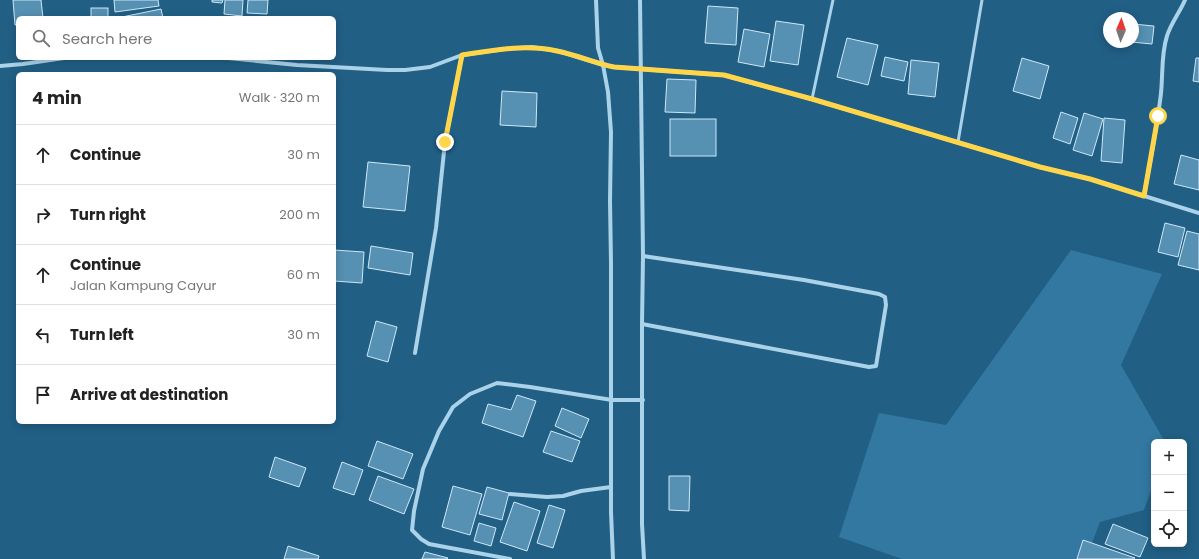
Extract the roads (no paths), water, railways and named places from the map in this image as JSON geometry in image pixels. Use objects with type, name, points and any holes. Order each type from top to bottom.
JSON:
[{"type":"street","points":[[596,0],[598,48],[608,92],[611,132],[611,487],[613,559]]},
{"type":"street","points":[[640,0],[643,256],[642,524],[644,559]]},
{"type":"street","points":[[1144,196],[1159,110],[1163,55],[1167,35],[1185,0]]},
{"type":"street","points":[[248,60],[297,65],[405,70],[430,67],[462,55],[532,47],[558,51],[614,67],[724,75],[812,99],[1040,167],[1090,179],[1199,213]]},
{"type":"street","points":[[415,353],[436,228],[445,142],[462,55]]},
{"type":"street","points":[[0,66],[50,60]]},
{"type":"street","points":[[642,324],[869,367],[876,366],[886,305],[885,297],[879,294],[804,280],[643,256]]},
{"type":"street","points":[[510,559],[429,544],[421,539],[412,530],[414,511],[423,469],[439,431],[453,407],[470,394],[497,383],[612,400],[643,400]]},
{"type":"street","points":[[510,494],[547,497],[563,496],[581,491],[611,487]]},
{"type":"lane","points":[[812,99],[833,0]]},
{"type":"lane","points":[[958,142],[982,0]]}]
